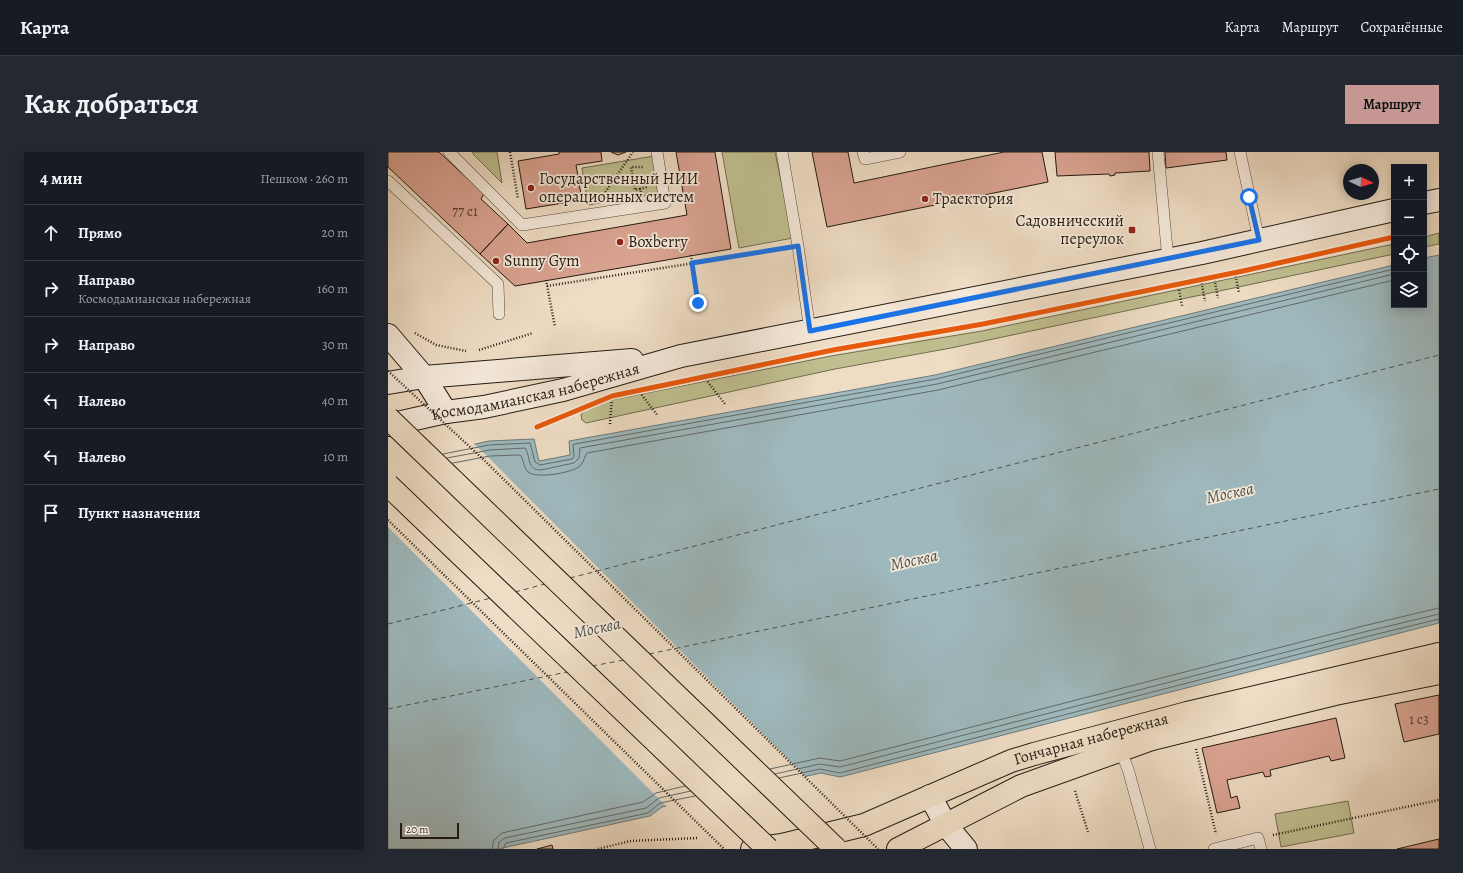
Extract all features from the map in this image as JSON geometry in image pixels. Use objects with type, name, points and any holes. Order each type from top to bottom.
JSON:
[{"type":"main road","points":[[1427,203],[1439,200]]},
{"type":"main road","name":"Космодамианская набережная","points":[[388,425],[446,412],[484,407],[563,390],[681,356],[1168,260],[1391,211]]},
{"type":"main road","points":[[388,335],[424,377],[446,412]]},
{"type":"main road","name":"Космодамианская набережная","points":[[388,383],[424,377],[681,356]]},
{"type":"main road","points":[[388,418],[836,849]]},
{"type":"main road","points":[[388,485],[768,849]]},
{"type":"main road","name":"Гончарная набережная","points":[[752,849],[782,845],[864,825],[1011,761],[1041,752],[1187,713],[1439,654]]},
{"type":"main road","name":"Гончарная набережная","points":[[898,849],[1021,786],[1120,750],[1180,732],[1335,694],[1439,673]]},
{"type":"main road","points":[[930,796],[946,825],[966,849]]},
{"type":"lane","points":[[449,152],[522,225],[589,216],[665,203],[657,152]]},
{"type":"lane","points":[[782,152],[798,246],[810,331]]},
{"type":"lane","points":[[863,152],[865,159],[900,152]]},
{"type":"lane","points":[[1158,152],[1168,260]]},
{"type":"lane","points":[[1240,152],[1259,240]]},
{"type":"lane","points":[[388,180],[498,284],[499,314]]},
{"type":"lane","points":[[1120,750],[1128,769],[1150,849]]},
{"type":"lane","points":[[1216,848],[1258,838],[1261,849]]},
{"type":"path","points":[[510,152],[522,225]]},
{"type":"path","points":[[589,216],[633,152]]},
{"type":"path","points":[[645,173],[643,165],[631,167],[635,190],[647,188],[646,180]]},
{"type":"path","points":[[640,189],[643,207]]},
{"type":"path","points":[[547,286],[798,246]]},
{"type":"path","points":[[691,255],[698,303]]},
{"type":"path","points":[[1228,274],[1237,272],[1239,293]]},
{"type":"path","points":[[1193,281],[1221,276]]},
{"type":"path","points":[[1214,277],[1218,298]]},
{"type":"path","points":[[546,280],[555,327]]},
{"type":"path","points":[[1200,280],[1205,301]]},
{"type":"path","points":[[1182,306],[1176,285],[1185,283]]},
{"type":"path","points":[[410,330],[436,345],[471,352],[533,333]]},
{"type":"path","points":[[388,371],[484,460],[878,849]]},
{"type":"path","points":[[698,378],[711,375]]},
{"type":"path","points":[[704,377],[725,404]]},
{"type":"path","points":[[632,392],[646,389]]},
{"type":"path","points":[[638,390],[658,416]]},
{"type":"path","points":[[605,397],[619,394]]},
{"type":"path","points":[[610,424],[612,396]]},
{"type":"path","points":[[388,520],[724,849]]},
{"type":"path","points":[[1195,743],[1216,848]]},
{"type":"path","points":[[1075,791],[1088,832]]},
{"type":"path","points":[[1258,838],[1439,800]]},
{"type":"path","points":[[598,849],[630,841],[698,838]]},
{"type":"green space","points":[[472,152],[497,152],[502,183],[474,155]]},
{"type":"green space","points":[[722,152],[775,152],[793,238],[739,248]]},
{"type":"green space","points":[[654,156],[660,193],[588,205],[582,168]]},
{"type":"green space","points":[[1439,233],[1439,244],[1427,246],[1427,236]]},
{"type":"green space","points":[[1391,245],[1391,255],[951,348],[835,369],[586,423],[582,420],[581,415],[587,405],[831,356],[982,331]]},
{"type":"green space","points":[[1348,801],[1354,833],[1281,847],[1275,814]]},
{"type":"water","name":"Москва","points":[[1439,255],[1439,623],[840,777],[821,773],[662,807],[650,816],[498,849],[388,849],[388,463],[489,441],[534,439],[539,461],[570,455],[569,441],[935,375],[1391,266],[1391,308],[1427,308],[1427,257]]},
{"type":"pier","points":[[472,442],[807,778],[668,808],[388,527],[388,461]]},
{"type":"building","points":[[388,152],[439,152],[484,194],[481,199],[508,224],[480,254],[388,167]]},
{"type":"building","points":[[559,152],[601,152],[602,161],[576,165],[582,200],[526,209],[518,161],[559,154]]},
{"type":"building","points":[[611,152],[626,152],[618,155]]},
{"type":"building","points":[[676,152],[715,152],[731,249],[515,286],[480,254],[508,224],[527,243],[687,215]]},
{"type":"building","points":[[812,152],[848,152],[854,183],[1004,152],[1042,152],[1048,182],[827,227]]},
{"type":"building","points":[[1055,152],[1149,152],[1150,171],[1115,173],[1115,175],[1110,176],[1109,174],[1057,176]]},
{"type":"building","points":[[1165,152],[1226,152],[1227,160],[1166,168]]},
{"type":"building","points":[[1439,695],[1439,734],[1404,742],[1395,704]]},
{"type":"building","points":[[1336,718],[1345,758],[1331,761],[1329,756],[1270,770],[1271,776],[1265,777],[1263,772],[1227,780],[1231,798],[1237,796],[1240,808],[1217,813],[1202,748]]},
{"type":"building","points":[[1439,839],[1439,849],[1397,849]]},
{"type":"building","points":[[552,845],[553,849],[537,849]]},
{"type":"ferry route","points":[[570,578],[1439,355]]},
{"type":"ferry route","points":[[649,654],[1439,489]]},
{"type":"ferry route","points":[[515,592],[545,584]]},
{"type":"ferry route","points":[[388,624],[491,598]]},
{"type":"ferry route","points":[[592,666],[624,660]]},
{"type":"ferry route","points":[[388,709],[567,672]]},
{"type":"cycle path","points":[[537,427],[612,396],[833,350],[983,324],[1243,271],[1391,238]]},
{"type":"place","name":"Государственный НИИ операционных систем","points":[[531,188]]},
{"type":"place","name":"Траектория","points":[[925,199]]},
{"type":"place","name":"Садовнический переулок","points":[[1132,230]]},
{"type":"place","name":"Boxberry","points":[[620,242]]},
{"type":"place","name":"Sunny Gym","points":[[496,261]]},
{"type":"route","points":[[698,303],[692,263],[798,246],[810,331],[988,294],[1078,278],[1202,253],[1259,240],[1249,197]]}]
